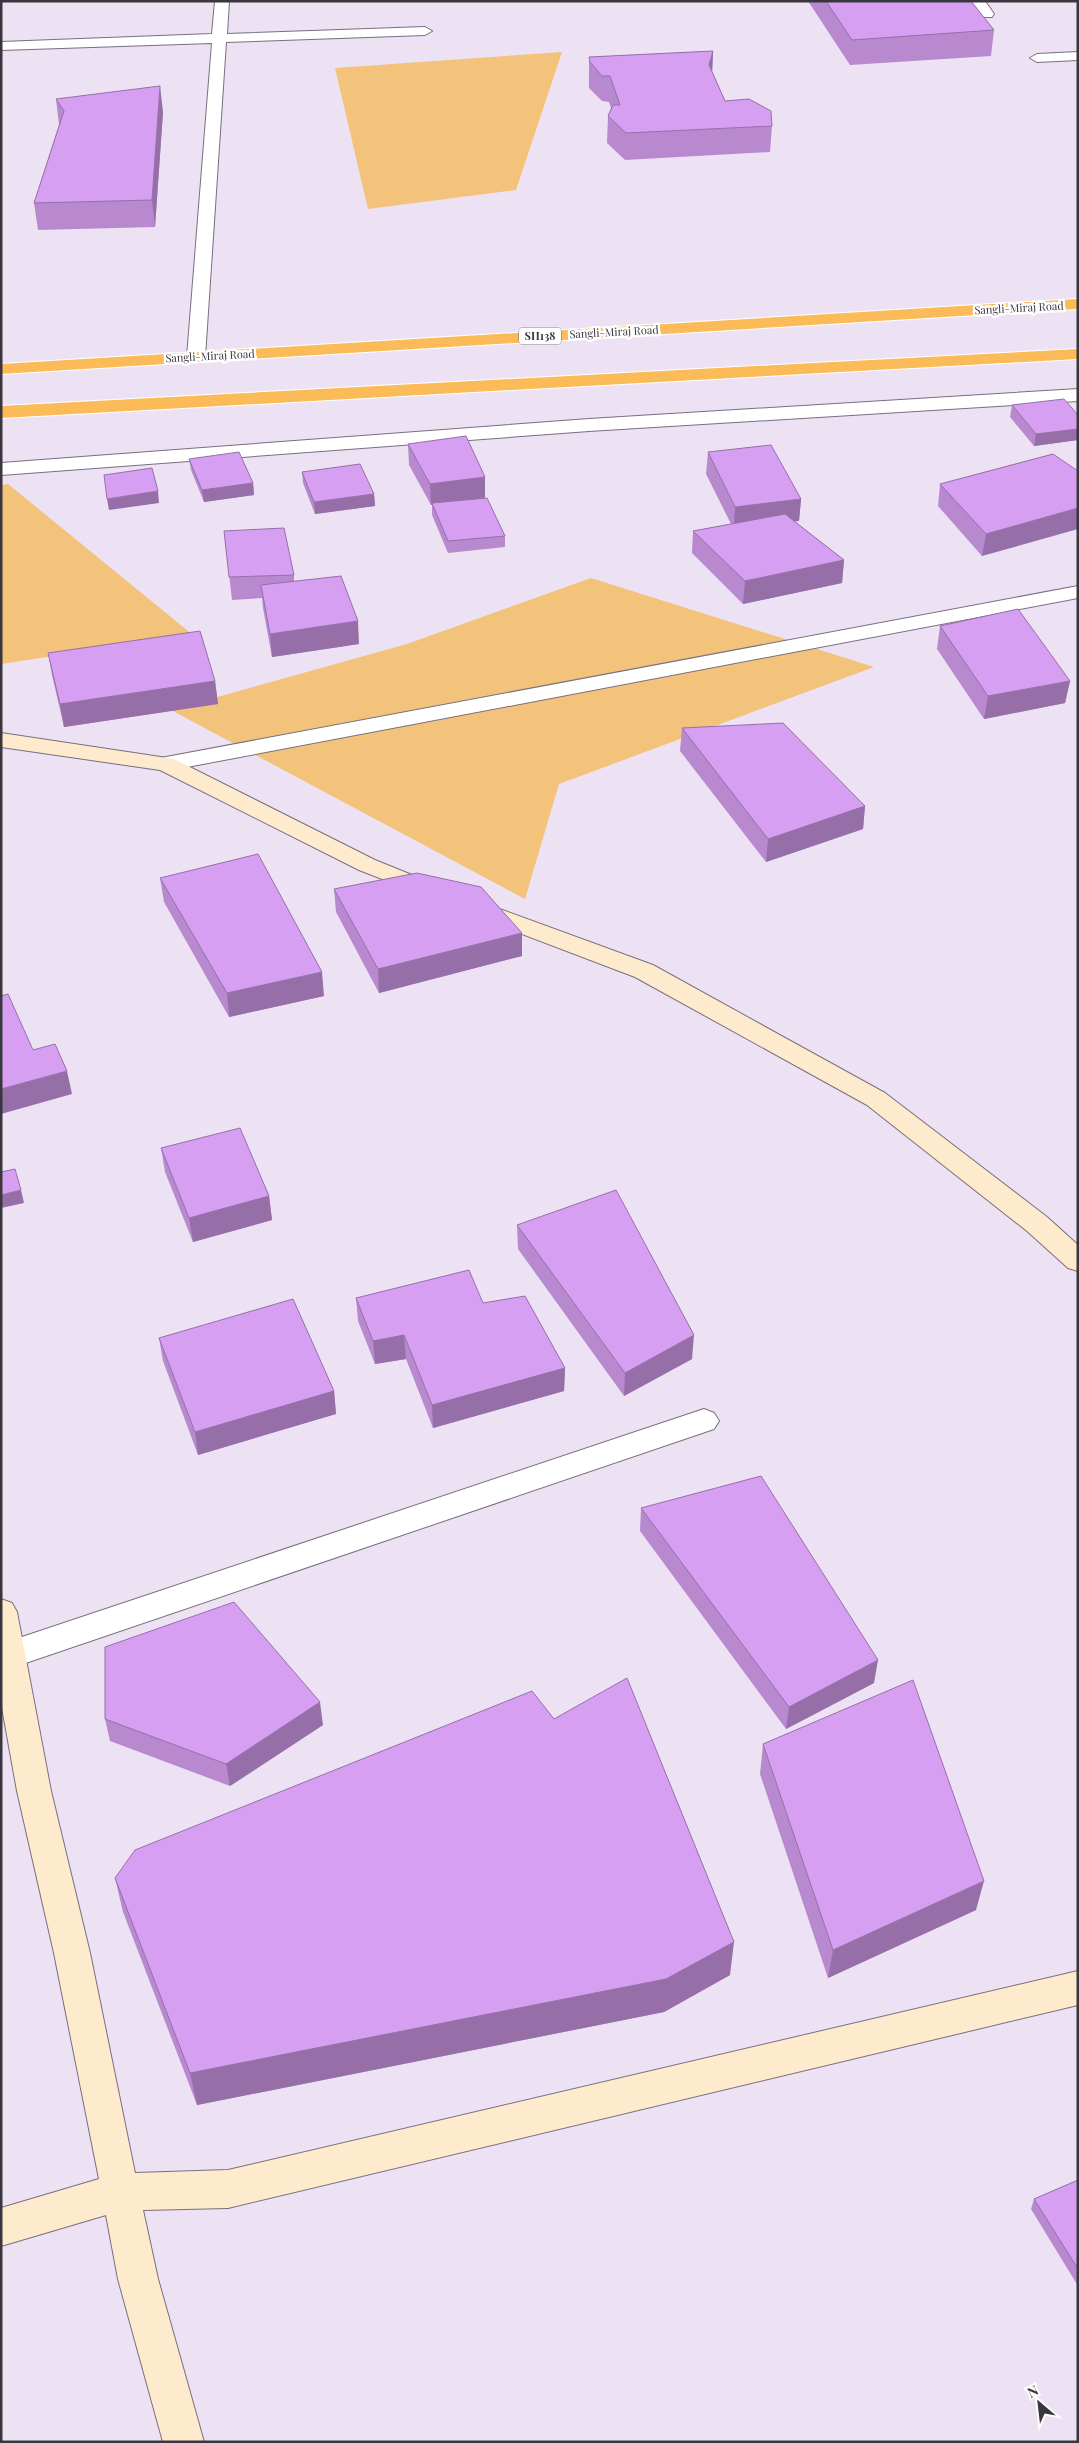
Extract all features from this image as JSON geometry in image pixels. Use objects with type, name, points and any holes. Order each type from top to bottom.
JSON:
[{"type":"highway","name":"Sangli-Miraj Road","points":[[1,369],[1078,304]]},
{"type":"highway","points":[[1,412],[1078,354]]},
{"type":"main road","points":[[1,740],[166,764],[367,865],[644,971],[876,1099],[1037,1224],[1078,1261]]},
{"type":"main road","points":[[1,1612],[34,1790],[72,1953],[138,2279],[184,2442]]},
{"type":"main road","points":[[1,2227],[121,2192],[228,2189],[1078,1988]]},
{"type":"street","points":[[196,357],[221,38],[222,1]]},
{"type":"street","points":[[978,1],[987,14]]},
{"type":"street","points":[[1,46],[425,31]]},
{"type":"street","points":[[1038,58],[1078,56]]},
{"type":"street","points":[[1,469],[589,425],[1078,395]]},
{"type":"street","points":[[166,764],[1078,592]]},
{"type":"street","points":[[8,1655],[704,1421]]},
{"type":"shaded area","points":[[562,52],[516,190],[368,209],[335,68]]},
{"type":"shaded area","points":[[8,484],[193,635],[1,664],[1,485]]},
{"type":"shaded area","points":[[591,578],[874,667],[559,784],[525,899],[171,710],[407,644]]},
{"type":"building","points":[[826,1],[971,1],[994,30],[852,40]]},
{"type":"building","points":[[713,51],[709,65],[725,101],[749,99],[771,111],[772,126],[626,133],[608,116],[613,105],[620,105],[610,76],[602,76],[590,62],[589,57]]},
{"type":"building","points":[[160,86],[152,200],[34,203],[64,111],[56,99]]},
{"type":"building","points":[[1064,399],[1078,415],[1078,429],[1036,434],[1012,405]]},
{"type":"building","points":[[466,436],[485,477],[430,484],[408,444]]},
{"type":"building","points":[[771,445],[801,499],[735,507],[708,452]]},
{"type":"building","points":[[239,452],[253,483],[202,490],[189,459]]},
{"type":"building","points":[[1053,454],[1078,471],[1078,508],[986,534],[940,484]]},
{"type":"building","points":[[360,464],[374,494],[314,502],[302,472]]},
{"type":"building","points":[[152,468],[158,491],[107,499],[104,475]]},
{"type":"building","points":[[487,498],[505,536],[448,541],[432,503]]},
{"type":"building","points":[[785,514],[844,560],[745,581],[693,531]]},
{"type":"building","points":[[284,528],[294,575],[229,577],[224,531]]},
{"type":"building","points":[[341,576],[358,621],[270,634],[261,585]]},
{"type":"building","points":[[1018,609],[1070,681],[988,696],[940,626]]},
{"type":"building","points":[[200,631],[215,681],[60,704],[48,653]]},
{"type":"building","points":[[783,723],[865,806],[768,839],[682,728]]},
{"type":"building","points":[[258,854],[322,972],[227,993],[160,878]]},
{"type":"building","points":[[417,873],[481,887],[522,933],[378,969],[334,889]]},
{"type":"building","points":[[8,994],[33,1050],[55,1044],[67,1071],[1,1089],[1,996]]},
{"type":"building","points":[[240,1128],[269,1196],[189,1218],[161,1148]]},
{"type":"building","points":[[15,1169],[21,1190],[1,1195],[1,1172]]},
{"type":"building","points":[[616,1190],[694,1335],[625,1373],[517,1225]]},
{"type":"building","points":[[469,1270],[483,1303],[525,1296],[565,1368],[432,1405],[404,1335],[373,1341],[356,1298]]},
{"type":"building","points":[[293,1299],[334,1391],[195,1432],[159,1338]]},
{"type":"building","points":[[761,1476],[878,1660],[789,1707],[641,1508]]},
{"type":"building","points":[[234,1602],[320,1702],[226,1764],[105,1719],[105,1647]]},
{"type":"building","points":[[627,1678],[734,1942],[666,1979],[190,2073],[115,1878],[135,1850],[532,1691],[554,1719]]},
{"type":"building","points":[[913,1680],[984,1881],[833,1950],[763,1744]]},
{"type":"building","points":[[1078,2180],[1078,2269],[1034,2199]]}]
